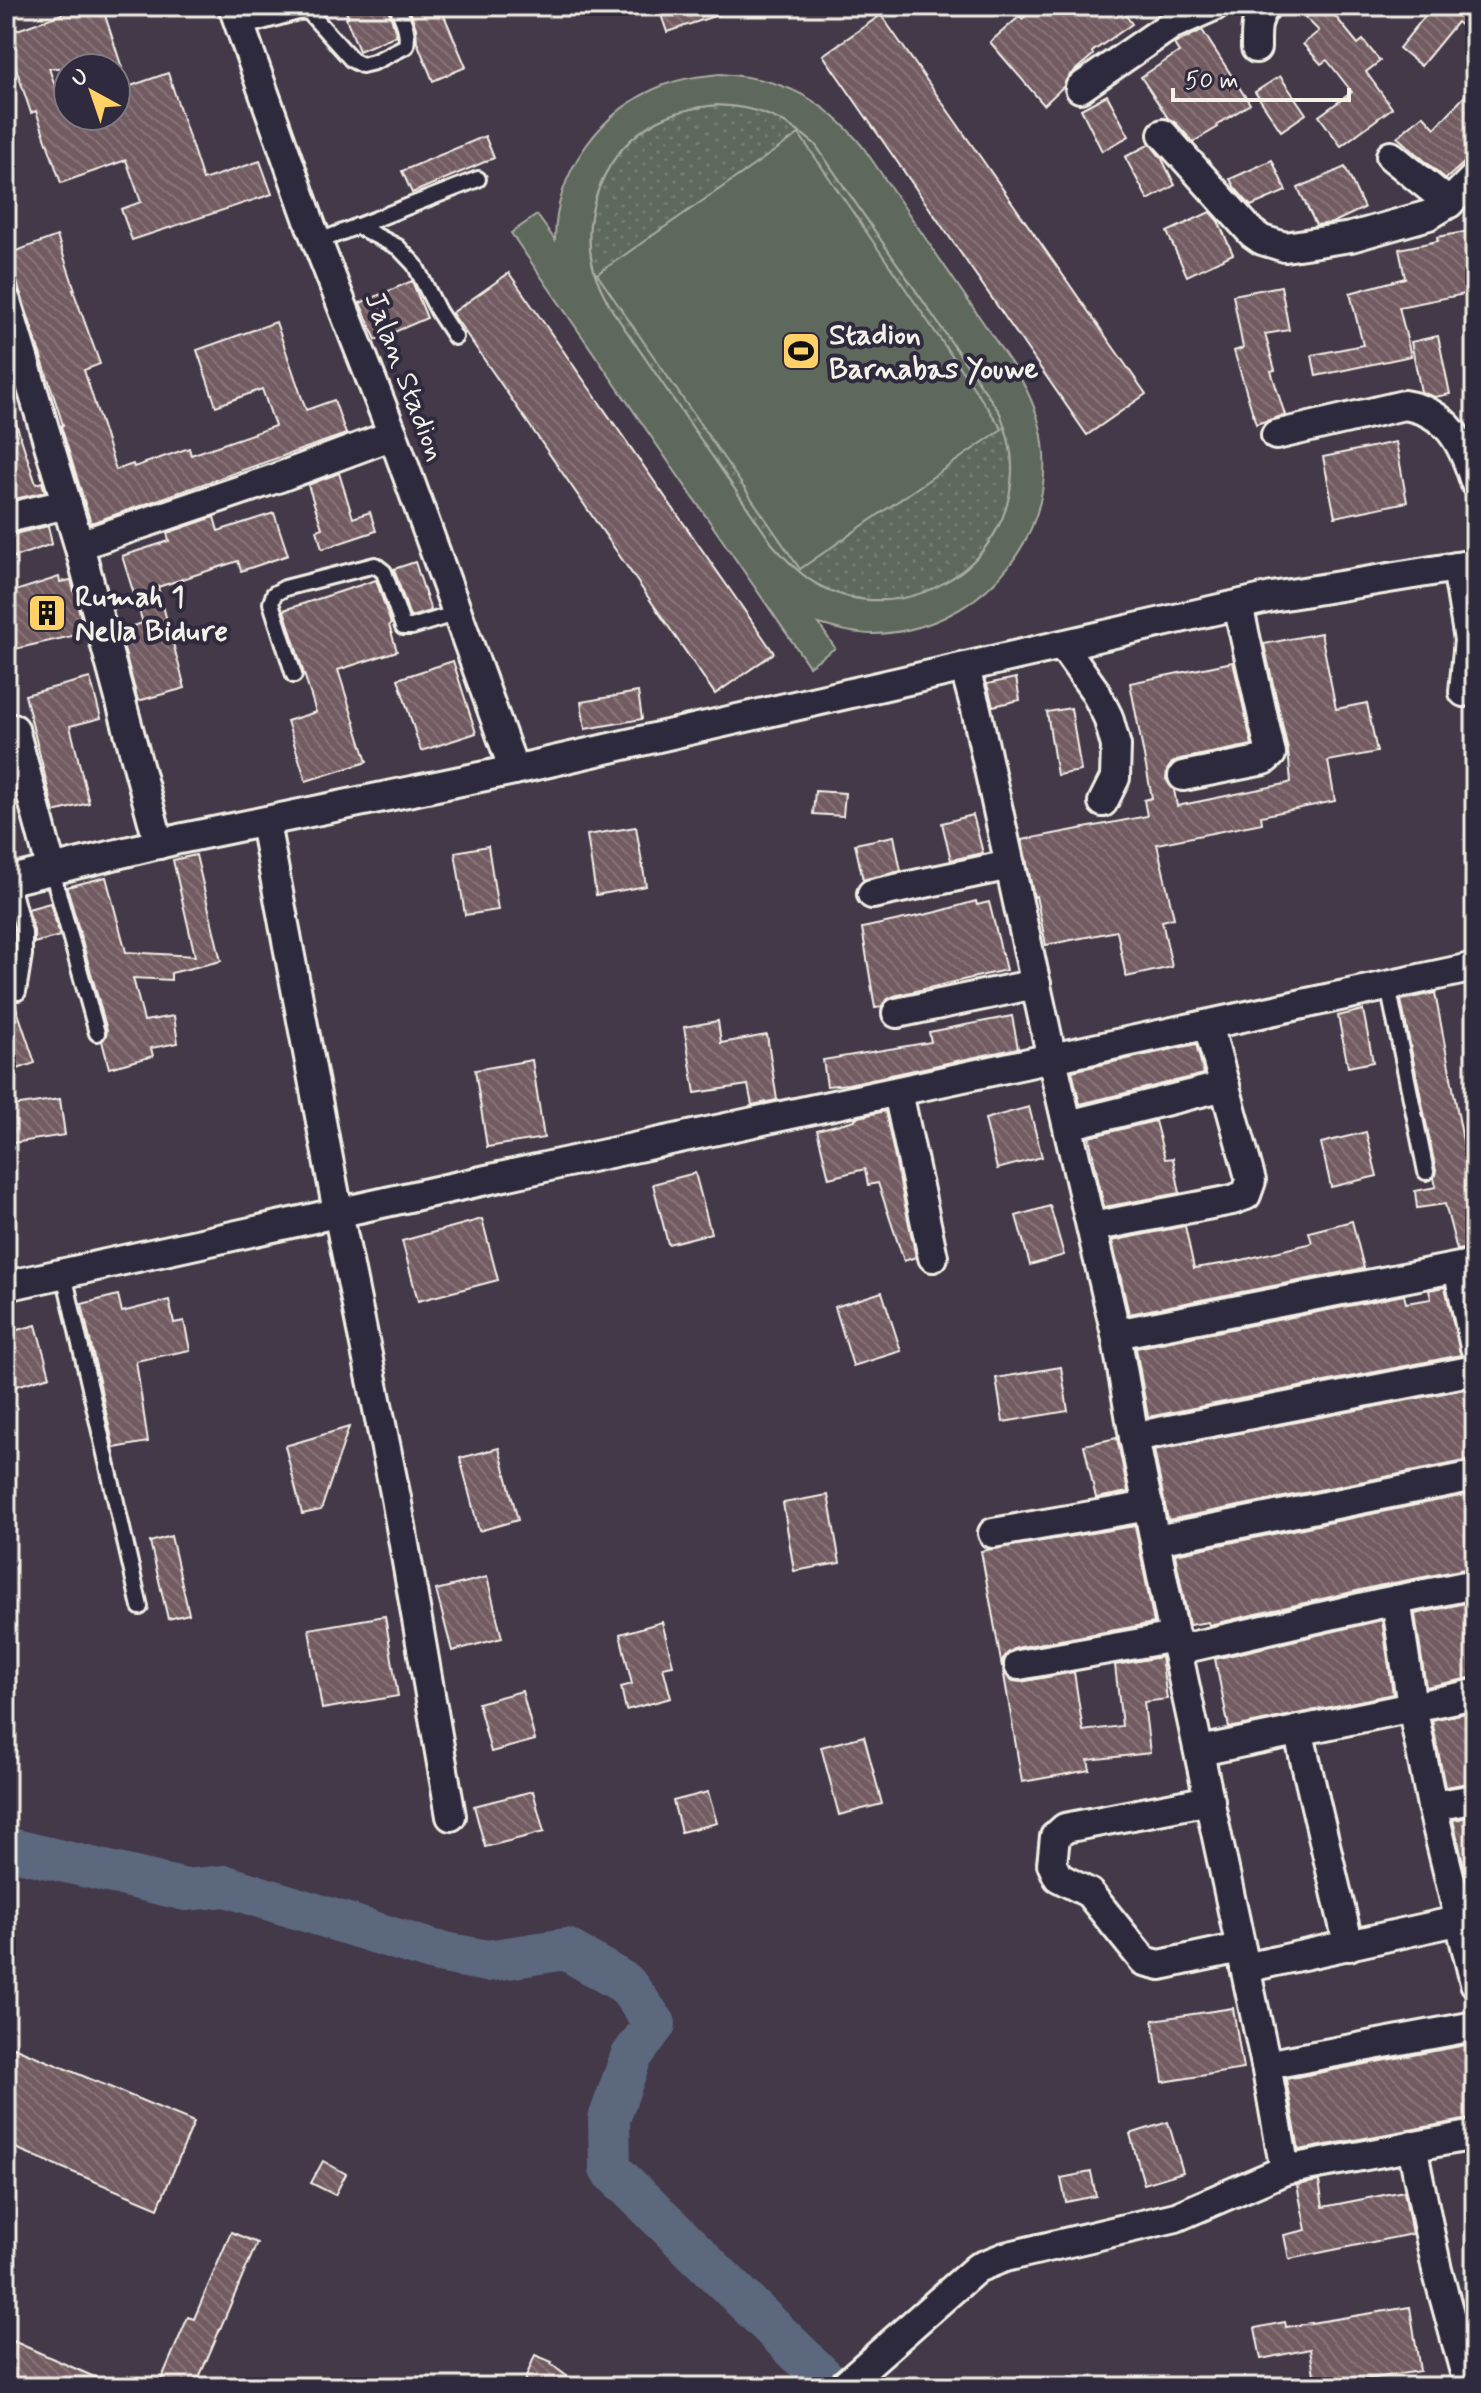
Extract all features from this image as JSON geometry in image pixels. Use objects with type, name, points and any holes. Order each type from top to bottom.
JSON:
[{"type":"street","points":[[1080,88],[1171,25],[1214,6]]},
{"type":"street","points":[[1256,48],[1259,14],[1266,6]]},
{"type":"street","name":"Jalan Stadion","points":[[237,17],[317,242],[393,435],[514,770]]},
{"type":"street","points":[[1163,134],[1252,233],[1262,240],[1285,247],[1351,237],[1429,215],[1449,203],[1475,177]]},
{"type":"street","points":[[1391,156],[1449,203]]},
{"type":"street","points":[[6,301],[11,331],[79,545],[159,844]]},
{"type":"street","points":[[1276,435],[1404,405],[1422,408],[1439,418],[1456,436],[1468,457],[1475,482]]},
{"type":"street","points":[[79,545],[393,435]]},
{"type":"street","points":[[6,518],[67,504]]},
{"type":"street","points":[[8,880],[159,844],[514,770],[1272,597],[1466,565],[1469,640],[1464,692]]},
{"type":"street","points":[[1183,776],[1264,760],[1271,754],[1238,605]]},
{"type":"street","points":[[1063,646],[1095,691],[1108,717],[1116,746],[1115,778],[1103,802]]},
{"type":"street","points":[[965,669],[1116,1334],[1134,1437],[1266,2065],[1285,2170]]},
{"type":"street","points":[[14,729],[52,871]]},
{"type":"street","points":[[265,823],[338,1212],[396,1498],[451,1816]]},
{"type":"street","points":[[872,894],[1010,865]]},
{"type":"street","points":[[6,1286],[1475,967]]},
{"type":"street","points":[[897,1013],[1036,984]]},
{"type":"street","points":[[1092,1227],[1246,1195],[1251,1181],[1208,1025]]},
{"type":"street","points":[[1068,1125],[1225,1086]]},
{"type":"street","points":[[898,1092],[933,1257]]},
{"type":"street","points":[[1116,1334],[1466,1266],[1475,1347]]},
{"type":"street","points":[[1134,1437],[1475,1370]]},
{"type":"street","points":[[1157,1540],[1475,1476]]},
{"type":"street","points":[[993,1533],[1149,1506]]},
{"type":"street","points":[[1019,1665],[1176,1643],[1475,1584]]},
{"type":"street","points":[[1396,1600],[1412,1706],[1432,1806],[1468,1918],[1475,1983]]},
{"type":"street","points":[[1200,1751],[1475,1694]]},
{"type":"street","points":[[1298,1730],[1349,1946]]},
{"type":"street","points":[[1432,1806],[1475,1799]]},
{"type":"street","points":[[1210,1800],[1065,1828],[1055,1837],[1052,1864],[1058,1877],[1089,1893],[1144,1961],[1160,1965],[1349,1946],[1468,1918]]},
{"type":"street","points":[[1266,2065],[1475,2026]]},
{"type":"street","points":[[842,2387],[977,2268],[1005,2257],[1176,2217],[1285,2170],[1475,2135]]},
{"type":"street","points":[[1412,2146],[1434,2258],[1469,2387]]},
{"type":"lane","points":[[237,17],[308,11],[352,60],[362,65],[406,46],[406,27],[397,6]]},
{"type":"lane","points":[[317,242],[478,179]]},
{"type":"lane","points":[[357,226],[398,247],[415,265],[455,337]]},
{"type":"lane","points":[[294,675],[271,603],[274,594],[285,588],[375,565],[384,572],[403,627],[457,613]]},
{"type":"lane","points":[[52,871],[97,1033]]},
{"type":"lane","points":[[8,880],[24,933],[18,992]]},
{"type":"lane","points":[[1388,986],[1426,1172]]},
{"type":"lane","points":[[64,1274],[140,1607]]},
{"type":"shaded area","points":[[720,74],[743,76],[782,86],[817,103],[848,130],[863,147],[1015,369],[1033,404],[1042,433],[1044,480],[1036,515],[1022,547],[1001,576],[975,599],[944,618],[910,629],[866,634],[819,624],[835,648],[809,666],[511,233],[537,215],[555,240],[563,190],[586,146],[602,127],[620,110],[664,85]],"holes":[[[731,106],[769,116],[815,144],[1000,413],[1009,442],[1012,472],[1007,506],[993,537],[972,562],[946,582],[916,595],[884,600],[851,597],[818,585],[789,562],[773,545],[612,310],[594,271],[590,249],[593,206],[600,185],[623,148],[639,133],[671,115],[701,107]]]},
{"type":"shaded area","points":[[717,105],[757,111],[793,128],[815,144],[1000,413],[1012,457],[1007,506],[993,537],[972,562],[946,582],[916,595],[884,600],[851,597],[818,585],[800,572],[773,545],[602,291],[590,249],[590,227],[593,206],[610,166],[623,148],[657,121],[686,110]]},
{"type":"shaded area","points":[[799,134],[1002,429],[800,569],[597,274]]},
{"type":"building","points":[[59,6],[102,6],[117,52],[52,52],[52,68],[49,68],[52,77],[52,132],[132,132],[132,85],[168,73],[203,180],[260,161],[272,194],[132,240],[121,209],[141,202],[126,160],[61,183],[36,111],[31,113],[6,34],[62,14]]},
{"type":"building","points":[[344,6],[387,6],[397,35],[359,51]]},
{"type":"building","points":[[408,6],[440,6],[466,67],[433,81],[417,42],[416,28]]},
{"type":"building","points":[[658,6],[734,6],[735,9],[667,32]]},
{"type":"building","points":[[1037,6],[1119,6],[1132,24],[1092,52],[1093,55],[1070,75],[1064,86],[1044,105],[990,42]]},
{"type":"building","points":[[1313,6],[1327,6],[1358,44],[1363,40],[1380,61],[1366,72],[1392,108],[1341,146],[1319,116],[1352,92],[1327,60],[1321,64],[1303,44],[1319,31],[1303,15]]},
{"type":"building","points":[[1433,6],[1475,6],[1475,37],[1457,22],[1421,66],[1399,48]]},
{"type":"building","points":[[881,15],[1146,394],[1087,435],[823,55]]},
{"type":"building","points":[[1202,30],[1250,104],[1193,142],[1168,118],[1141,77],[1179,52],[1174,44]]},
{"type":"building","points":[[1280,76],[1306,114],[1281,131],[1255,92]]},
{"type":"building","points":[[1475,85],[1475,153],[1446,179],[1397,137],[1423,115],[1435,128]]},
{"type":"building","points":[[1107,95],[1129,136],[1102,151],[1081,109]]},
{"type":"building","points":[[485,136],[494,158],[412,193],[402,171]]},
{"type":"building","points":[[1150,144],[1162,159],[1175,185],[1148,200],[1125,157]]},
{"type":"building","points":[[1272,160],[1286,191],[1251,206],[1230,179]]},
{"type":"building","points":[[1345,167],[1364,208],[1332,223],[1316,225],[1298,188]]},
{"type":"building","points":[[1210,212],[1218,221],[1233,254],[1187,276],[1167,232]]},
{"type":"building","points":[[1475,230],[1475,292],[1399,307],[1411,356],[1316,376],[1312,355],[1363,345],[1350,293],[1405,278],[1399,249],[1438,241],[1437,237]]},
{"type":"building","points":[[57,236],[100,364],[84,370],[116,470],[189,448],[191,455],[275,426],[262,389],[216,406],[197,350],[276,322],[306,410],[334,400],[346,434],[91,523],[8,254]]},
{"type":"building","points":[[509,273],[774,653],[715,694],[452,313]]},
{"type":"building","points":[[412,281],[427,318],[376,340],[360,303]]},
{"type":"building","points":[[1281,286],[1289,330],[1265,334],[1275,370],[1271,371],[1285,415],[1256,424],[1234,351],[1243,348],[1233,295]]},
{"type":"building","points":[[1438,336],[1450,394],[1435,397],[1421,392],[1411,342]]},
{"type":"building","points":[[10,405],[36,484],[42,482],[45,492],[6,501],[6,406]]},
{"type":"building","points":[[1396,442],[1407,502],[1335,517],[1323,457]]},
{"type":"building","points":[[339,473],[353,518],[370,512],[376,531],[322,549],[317,530],[322,528],[308,485]]},
{"type":"building","points":[[274,513],[288,555],[241,571],[238,561],[158,587],[185,688],[138,701],[119,630],[143,623],[122,556],[169,541],[167,533],[214,517],[218,531]]},
{"type":"building","points":[[48,526],[52,544],[9,559],[6,536]]},
{"type":"building","points":[[415,562],[431,611],[410,617],[394,569]]},
{"type":"building","name":"Rumah 1 Nella Bidure","points":[[59,577],[60,582],[71,580],[85,633],[6,651],[6,594]]},
{"type":"building","points":[[376,580],[397,651],[338,670],[367,762],[306,781],[287,721],[316,712],[284,610]]},
{"type":"building","points":[[1321,633],[1336,709],[1367,703],[1377,752],[1328,761],[1335,801],[1261,816],[1262,823],[1157,844],[1174,918],[1162,921],[1172,967],[1126,977],[1117,931],[1046,945],[1022,840],[1147,816],[1144,800],[1152,798],[1130,683],[1233,662],[1252,745],[1172,763],[1166,779],[1174,790],[1177,806],[1285,784],[1291,782],[1288,750],[1264,644]]},
{"type":"building","points":[[453,661],[476,733],[421,751],[398,679]]},
{"type":"building","points":[[90,678],[101,718],[70,726],[89,803],[54,812],[25,695]]},
{"type":"building","points":[[1016,678],[1020,700],[993,706],[987,684]]},
{"type":"building","points":[[638,692],[642,719],[585,729],[581,702]]},
{"type":"building","points":[[1071,708],[1081,771],[1057,775],[1047,712]]},
{"type":"building","points":[[815,791],[845,793],[843,816],[813,814]]},
{"type":"building","points":[[973,815],[983,853],[951,860],[942,823]]},
{"type":"building","points":[[636,827],[646,886],[596,895],[587,835]]},
{"type":"building","points":[[894,836],[901,871],[863,880],[855,844]]},
{"type":"building","points":[[488,846],[498,910],[465,915],[455,852]]},
{"type":"building","points":[[196,855],[221,961],[171,973],[171,980],[133,978],[144,1021],[174,1016],[178,1043],[151,1048],[153,1056],[109,1068],[102,1041],[107,1030],[67,887],[106,877],[126,952],[195,956],[173,860]]},
{"type":"building","points":[[976,901],[977,905],[989,902],[1006,970],[894,996],[875,1008],[862,928]]},
{"type":"building","points":[[50,903],[60,936],[34,943],[28,909]]},
{"type":"building","points":[[6,987],[9,987],[9,996],[14,1001],[35,1063],[6,1073]]},
{"type":"building","points":[[1435,993],[1464,1146],[1475,1144],[1475,1247],[1457,1250],[1445,1204],[1417,1208],[1415,1191],[1436,1187],[1436,1171],[1401,1000]]},
{"type":"building","points":[[1363,1010],[1373,1062],[1348,1067],[1338,1016]]},
{"type":"building","points":[[1012,1016],[1018,1048],[827,1086],[823,1060],[931,1042],[929,1032]]},
{"type":"building","points":[[718,1021],[721,1043],[767,1035],[777,1100],[752,1105],[748,1085],[695,1093],[684,1027]]},
{"type":"building","points":[[1196,1044],[1204,1074],[1080,1104],[1072,1071]]},
{"type":"building","points":[[532,1060],[544,1138],[487,1147],[475,1070]]},
{"type":"building","points":[[60,1099],[65,1135],[6,1144],[6,1107]]},
{"type":"building","points":[[1029,1107],[1042,1157],[997,1169],[985,1119]]},
{"type":"building","points":[[885,1111],[916,1257],[904,1261],[878,1183],[868,1185],[865,1169],[829,1178],[817,1130]]},
{"type":"building","points":[[1155,1121],[1165,1159],[1173,1158],[1180,1193],[1104,1207],[1089,1137]]},
{"type":"building","points":[[1366,1132],[1377,1176],[1331,1187],[1321,1143]]},
{"type":"building","points":[[695,1173],[711,1233],[668,1244],[653,1184]]},
{"type":"building","points":[[1050,1206],[1064,1255],[1030,1265],[1016,1216]]},
{"type":"building","points":[[482,1219],[498,1280],[418,1301],[402,1241]]},
{"type":"building","points":[[1352,1221],[1364,1268],[1129,1314],[1112,1241],[1185,1226],[1194,1268],[1234,1262],[1312,1243],[1309,1232]]},
{"type":"building","points":[[1445,1287],[1461,1355],[1148,1417],[1136,1348],[1404,1295],[1406,1303],[1431,1299],[1429,1290]]},
{"type":"building","points":[[882,1292],[901,1351],[853,1366],[835,1307]]},
{"type":"building","points":[[118,1295],[122,1312],[169,1300],[174,1323],[184,1321],[190,1350],[136,1361],[148,1442],[114,1448],[82,1304]]},
{"type":"building","points":[[36,1325],[50,1376],[13,1387],[6,1362],[6,1333]]},
{"type":"building","points":[[1061,1367],[1068,1411],[1003,1422],[996,1378]]},
{"type":"building","points":[[1475,1387],[1475,1459],[1168,1520],[1154,1450]]},
{"type":"building","points":[[349,1427],[321,1510],[302,1514],[285,1446]]},
{"type":"building","points":[[1117,1438],[1128,1492],[1096,1498],[1084,1445]]},
{"type":"building","points":[[499,1448],[518,1520],[479,1531],[460,1458]]},
{"type":"building","points":[[1475,1493],[1475,1567],[1209,1625],[1208,1622],[1189,1625],[1175,1554]]},
{"type":"building","points":[[828,1495],[840,1563],[794,1571],[783,1503]]},
{"type":"building","points":[[1135,1526],[1154,1623],[1016,1648],[1003,1659],[1002,1667],[981,1551]]},
{"type":"building","points":[[171,1536],[189,1614],[168,1619],[150,1542]]},
{"type":"building","points":[[487,1577],[502,1638],[452,1651],[436,1590]]},
{"type":"building","points":[[1475,1601],[1475,1677],[1426,1687],[1415,1614]]},
{"type":"building","points":[[385,1616],[398,1696],[322,1709],[309,1629]]},
{"type":"building","points":[[1382,1620],[1393,1694],[1229,1728],[1215,1659]]},
{"type":"building","points":[[662,1622],[673,1665],[663,1667],[671,1698],[626,1710],[621,1687],[632,1684],[620,1634]]},
{"type":"building","points":[[1161,1657],[1167,1699],[1144,1702],[1150,1753],[1088,1760],[1090,1770],[1022,1782],[1003,1669],[1013,1681],[1021,1682],[1074,1672],[1083,1731],[1122,1726],[1115,1665]]},
{"type":"building","points":[[522,1691],[535,1740],[491,1752],[478,1703]]},
{"type":"building","points":[[1475,1711],[1475,1782],[1445,1787],[1432,1720]]},
{"type":"building","points":[[864,1736],[882,1804],[839,1815],[821,1747]]},
{"type":"building","points":[[533,1791],[544,1832],[485,1847],[474,1806]]},
{"type":"building","points":[[708,1792],[717,1823],[681,1832],[673,1801]]},
{"type":"building","points":[[1475,1816],[1475,1900],[1472,1900],[1453,1820]]},
{"type":"building","points":[[1233,2008],[1243,2069],[1163,2082],[1153,2020]]},
{"type":"building","points":[[6,2044],[194,2122],[158,2208],[6,2144]]},
{"type":"building","points":[[1471,2044],[1475,2064],[1475,2118],[1299,2150],[1286,2079]]},
{"type":"building","points":[[1168,2122],[1183,2172],[1144,2184],[1130,2134]]},
{"type":"building","points":[[323,2161],[346,2174],[335,2195],[311,2183]]},
{"type":"building","points":[[1091,2172],[1096,2196],[1066,2202],[1061,2178]]},
{"type":"building","points":[[1319,2181],[1323,2207],[1404,2191],[1412,2234],[1289,2259],[1284,2235],[1306,2230],[1297,2185]]},
{"type":"building","points":[[231,2232],[257,2243],[195,2387],[158,2387],[188,2317],[194,2319]]},
{"type":"building","points":[[1410,2307],[1420,2371],[1316,2387],[1310,2349],[1261,2359],[1255,2328],[1285,2322],[1286,2327]]},
{"type":"building","points":[[13,2341],[117,2387],[6,2387],[6,2355]]},
{"type":"building","points":[[535,2355],[552,2362],[581,2387],[522,2387]]},
{"type":"waterway","points":[[6,1848],[186,1890],[226,1886],[434,1951],[487,1961],[566,1949],[626,1984],[655,2024],[631,2057],[609,2119],[610,2169],[833,2387]]},
{"type":"place","name":"Stadion Barnabas Youwe","points":[[801,351]]},
{"type":"place","name":"Rumah 1 Nella Bidure","points":[[47,613]]}]
